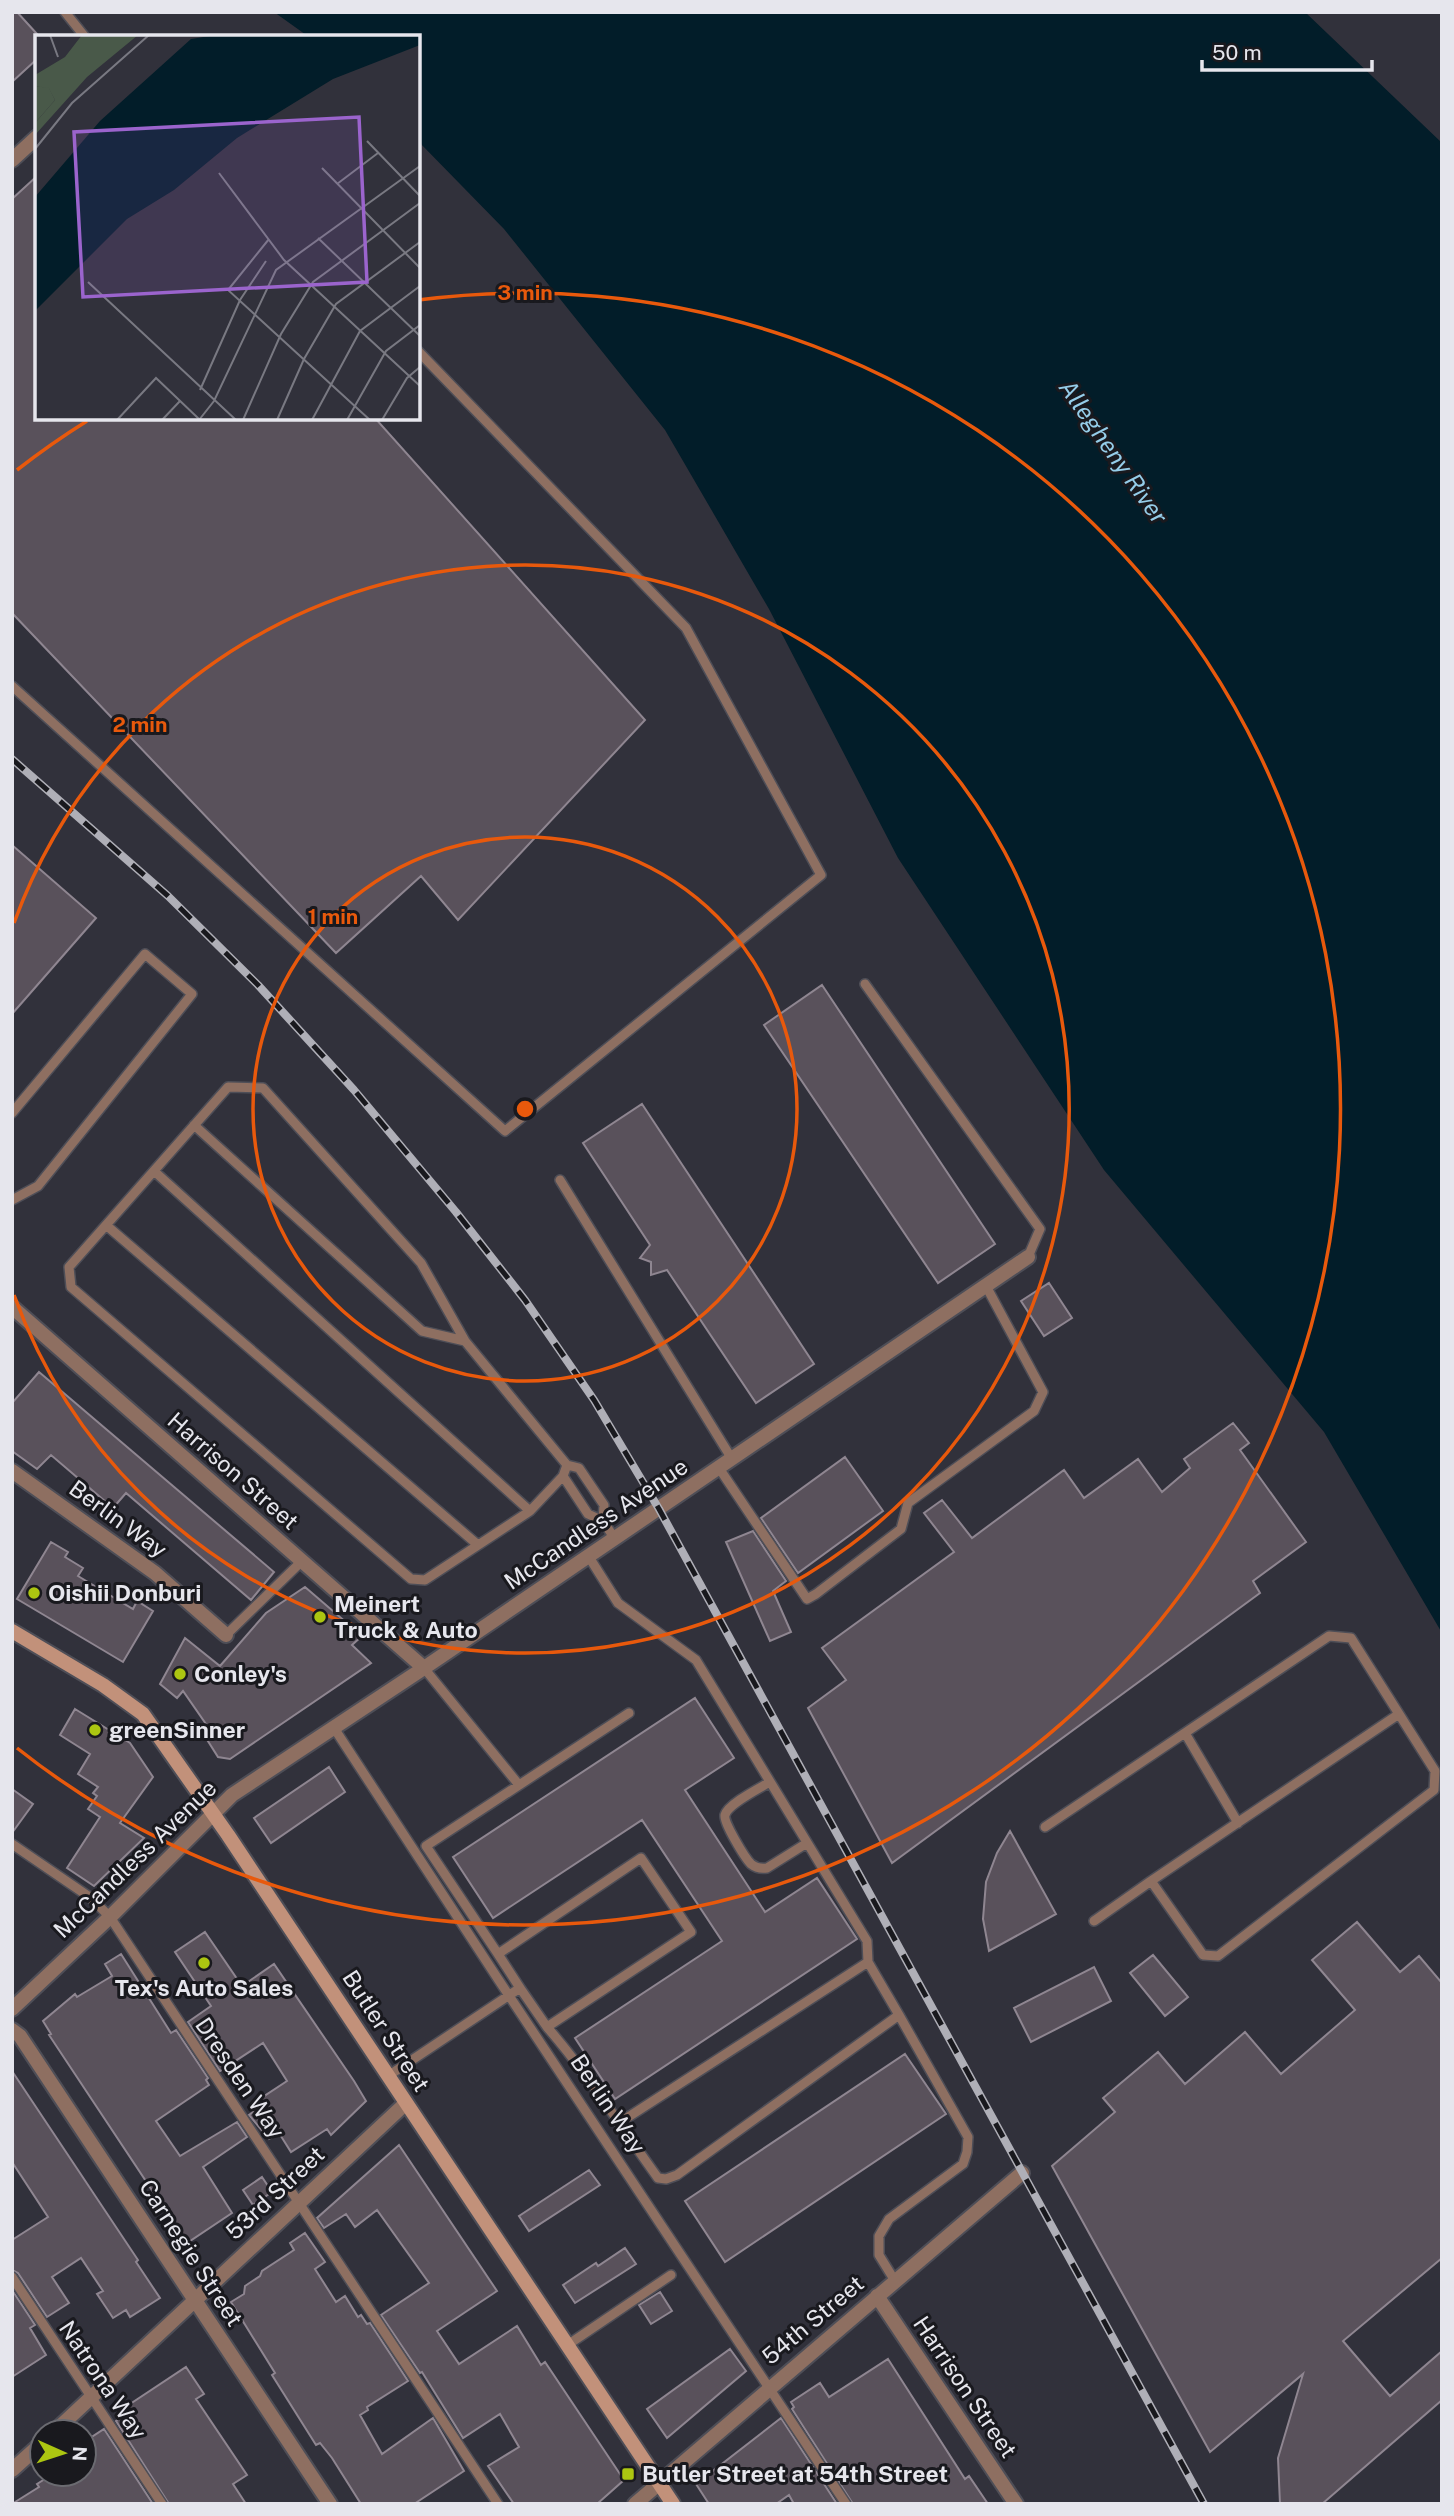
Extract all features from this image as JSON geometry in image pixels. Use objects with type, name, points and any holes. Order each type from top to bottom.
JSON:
[{"type":"main road","name":"Butler Street","points":[[12,1631],[103,1685],[143,1714],[214,1813],[673,2504]]},
{"type":"street","points":[[15,152],[35,138]]},
{"type":"street","name":"McCandless Avenue","points":[[12,2009],[110,1917],[232,1795],[589,1557],[1028,1257]]},
{"type":"street","name":"Harrison Street","points":[[12,1307],[424,1668]]},
{"type":"street","name":"Berlin Way","points":[[12,1471],[155,1573],[226,1635]]},
{"type":"street","name":"Carnegie Street","points":[[12,2030],[20,2036],[330,2504]]},
{"type":"street","name":"53rd Street","points":[[70,2418],[406,2103]]},
{"type":"street","name":"54th Street","points":[[635,2504],[1022,2173]]},
{"type":"street","name":"Harrison Street","points":[[877,2296],[1016,2504]]},
{"type":"street","points":[[12,2470],[28,2456]]},
{"type":"lane","points":[[65,12],[83,35]]},
{"type":"lane","points":[[12,686],[505,1131],[821,875],[686,628],[420,353]]},
{"type":"lane","points":[[12,1113],[145,954],[192,994],[38,1186],[12,1200]]},
{"type":"lane","points":[[865,985],[1040,1229],[1028,1257]]},
{"type":"lane","points":[[567,1465],[564,1476],[530,1511],[425,1580],[411,1579],[71,1287],[69,1267],[228,1087],[263,1088],[421,1263],[465,1340],[567,1465],[579,1468],[604,1505],[603,1521]]},
{"type":"lane","points":[[194,1125],[422,1331],[465,1340]]},
{"type":"lane","points":[[154,1171],[530,1511]]},
{"type":"lane","points":[[560,1180],[732,1459]]},
{"type":"lane","points":[[106,1225],[478,1545]]},
{"type":"lane","points":[[719,1468],[733,1494],[807,1599],[901,1529],[908,1503],[1034,1411],[1043,1392],[986,1286]]},
{"type":"lane","points":[[564,1476],[588,1514],[603,1521],[615,1539]]},
{"type":"lane","points":[[589,1557],[618,1603],[696,1660],[867,1941],[868,1962],[968,2137],[963,2164],[889,2218],[879,2236],[879,2255],[895,2281]]},
{"type":"lane","points":[[226,1635],[302,1561]]},
{"type":"lane","points":[[1045,1827],[1329,1636],[1351,1638],[1436,1770],[1434,1790],[1218,1956],[1203,1955],[1151,1881]]},
{"type":"lane","points":[[424,1668],[519,1785]]},
{"type":"lane","points":[[629,1713],[426,1846],[520,1988],[572,2056],[658,2178],[666,2179],[677,2175],[899,2015]]},
{"type":"lane","points":[[1094,1921],[1399,1714]]},
{"type":"lane","name":"Berlin Way","points":[[334,1728],[846,2504]]},
{"type":"lane","points":[[1185,1733],[1238,1823]]},
{"type":"lane","points":[[770,1782],[730,1807],[725,1814],[725,1822],[751,1864],[760,1869],[767,1868],[807,1843]]},
{"type":"lane","name":"Dresden Way","points":[[12,1843],[91,1898],[110,1917],[498,2504]]},
{"type":"lane","points":[[498,1954],[641,1858],[691,1932],[547,2026]]},
{"type":"lane","points":[[619,2123],[868,1962]]},
{"type":"lane","points":[[388,2076],[520,1988]]},
{"type":"lane","points":[[569,2344],[671,2275]]},
{"type":"lane","name":"Natrona Way","points":[[12,2277],[162,2504]]},
{"type":"water","name":"Allegheny River","points":[[274,12],[1305,12],[1442,143],[1442,1633],[1324,1432],[1104,1170],[898,858],[769,609],[665,430],[504,229],[420,143],[420,35],[306,35]]},
{"type":"building","points":[[12,12],[17,12],[37,35],[35,61],[12,82]]},
{"type":"building","points":[[35,178],[35,420],[377,420],[645,720],[458,920],[421,876],[336,953],[12,613],[12,199]]},
{"type":"building","points":[[12,845],[96,918],[12,1014]]},
{"type":"building","points":[[822,985],[995,1244],[938,1283],[764,1025]]},
{"type":"building","points":[[642,1104],[814,1364],[756,1403],[667,1270],[651,1275],[651,1262],[640,1258],[650,1245],[583,1143]]},
{"type":"building","points":[[1049,1283],[1072,1318],[1044,1336],[1021,1301]]},
{"type":"building","points":[[39,1372],[274,1572],[251,1600],[126,1493],[113,1508],[51,1455],[37,1469],[12,1451],[12,1403]]},
{"type":"building","points":[[1233,1423],[1249,1443],[1240,1450],[1306,1542],[1253,1581],[1260,1593],[892,1863],[808,1708],[846,1680],[822,1648],[954,1552],[924,1513],[942,1500],[972,1538],[1064,1470],[1084,1498],[1138,1459],[1162,1492],[1190,1468],[1184,1459]]},
{"type":"building","points":[[845,1457],[883,1511],[798,1573],[761,1518]]},
{"type":"building","points":[[753,1531],[786,1581],[773,1591],[791,1632],[770,1641],[726,1542]]},
{"type":"building","points":[[51,1542],[68,1552],[65,1557],[83,1568],[78,1576],[133,1609],[137,1601],[153,1611],[123,1662],[17,1599]]},
{"type":"building","points":[[305,1587],[362,1636],[352,1645],[371,1663],[230,1759],[218,1757],[206,1738],[208,1727],[183,1691],[177,1698],[160,1684],[185,1638],[220,1666],[266,1613]]},
{"type":"building","points":[[695,1698],[734,1758],[685,1790],[765,1912],[817,1878],[857,1939],[615,2099],[575,2038],[722,1941],[642,1820],[493,1918],[453,1857]]},
{"type":"building","points":[[75,1709],[130,1743],[153,1777],[120,1823],[144,1838],[94,1886],[67,1868],[100,1817],[88,1809],[97,1796],[93,1793],[98,1787],[78,1774],[90,1754],[60,1735]]},
{"type":"building","points":[[329,1767],[345,1792],[271,1843],[254,1818]]},
{"type":"building","points":[[12,1789],[33,1804],[12,1833]]},
{"type":"building","points":[[1010,1831],[1056,1914],[989,1951],[983,1919],[986,1882],[997,1853]]},
{"type":"building","points":[[1357,1922],[1400,1972],[1419,1956],[1442,1983],[1442,2258],[1343,2341],[1390,2396],[1442,2351],[1442,2400],[1322,2504],[1280,2504],[1278,2458],[1303,2374],[1210,2452],[1052,2166],[1115,2112],[1103,2098],[1158,2052],[1185,2084],[1245,2032],[1281,2074],[1355,2010],[1312,1960]]},
{"type":"building","points":[[205,1932],[242,1986],[274,1964],[354,2081],[366,2101],[331,2135],[327,2129],[291,2152],[279,2133],[269,2139],[249,2115],[253,2112],[249,2106],[287,2081],[263,2043],[220,2071],[188,2022],[211,2006],[175,1952]]},
{"type":"building","points":[[121,1954],[171,2033],[176,2030],[208,2078],[206,2080],[209,2085],[156,2121],[180,2156],[237,2122],[247,2137],[203,2167],[232,2213],[187,2243],[49,2035],[51,2034],[43,2021],[75,1994],[77,1997],[112,1976],[105,1964]]},
{"type":"building","points":[[1153,1955],[1188,1997],[1165,2016],[1130,1973]]},
{"type":"building","points":[[1094,1967],[1111,2001],[1031,2042],[1014,2008]]},
{"type":"building","points":[[905,2054],[946,2114],[725,2262],[685,2201]]},
{"type":"building","points":[[12,2071],[138,2260],[136,2262],[160,2298],[130,2317],[126,2310],[113,2318],[97,2294],[103,2291],[81,2258],[52,2277],[69,2303],[47,2317],[18,2273],[12,2270],[12,2240],[48,2217],[12,2162]]},
{"type":"building","points":[[399,2145],[497,2291],[437,2331],[459,2364],[517,2326],[541,2365],[545,2362],[624,2480],[597,2504],[514,2504],[488,2466],[519,2447],[500,2414],[463,2438],[422,2372],[420,2373],[381,2315],[429,2283],[377,2210],[355,2227],[346,2214],[324,2228],[317,2218]]},
{"type":"building","points":[[589,2170],[600,2185],[529,2231],[519,2216]]},
{"type":"building","points":[[262,2177],[272,2192],[253,2205],[243,2190]]},
{"type":"building","points":[[305,2233],[325,2262],[315,2269],[336,2302],[345,2296],[358,2317],[361,2315],[367,2324],[370,2323],[408,2381],[367,2407],[368,2410],[360,2415],[382,2454],[433,2418],[464,2471],[414,2504],[361,2504],[332,2458],[320,2443],[316,2445],[231,2302],[244,2294],[245,2286],[260,2276],[262,2271],[294,2250],[290,2243]]},
{"type":"building","points":[[625,2248],[636,2264],[575,2303],[563,2285]]},
{"type":"building","points":[[12,2290],[35,2325],[30,2328],[46,2355],[12,2377]]},
{"type":"building","points":[[660,2292],[672,2311],[651,2324],[639,2305]]},
{"type":"building","points":[[730,2349],[746,2371],[667,2438],[647,2409]]},
{"type":"building","points":[[888,2359],[965,2479],[969,2476],[988,2504],[853,2504],[792,2409],[794,2407],[791,2402],[820,2383],[829,2397]]},
{"type":"building","points":[[186,2367],[204,2394],[196,2399],[247,2475],[233,2484],[246,2504],[169,2504],[116,2421],[121,2417],[118,2412]]},
{"type":"building","points":[[781,2418],[837,2504],[794,2504],[789,2495],[776,2504],[709,2504],[696,2484]]},
{"type":"building","points":[[104,2429],[153,2504],[12,2504],[37,2488],[98,2488],[98,2433]]},
{"type":"railway","points":[[12,759],[168,896],[258,985],[354,1090],[525,1300],[594,1400],[659,1509],[1204,2504]]},
{"type":"place","name":"Oishii Donburi","points":[[34,1593]]},
{"type":"place","name":"Meinert Truck & Auto","points":[[320,1617]]},
{"type":"place","name":"Conley's","points":[[180,1674]]},
{"type":"place","name":"greenSinner","points":[[95,1730]]},
{"type":"place","name":"Tex's Auto Sales","points":[[204,1963]]},
{"type":"place","name":"Butler Street at 54th Street","points":[[628,2474]]}]
